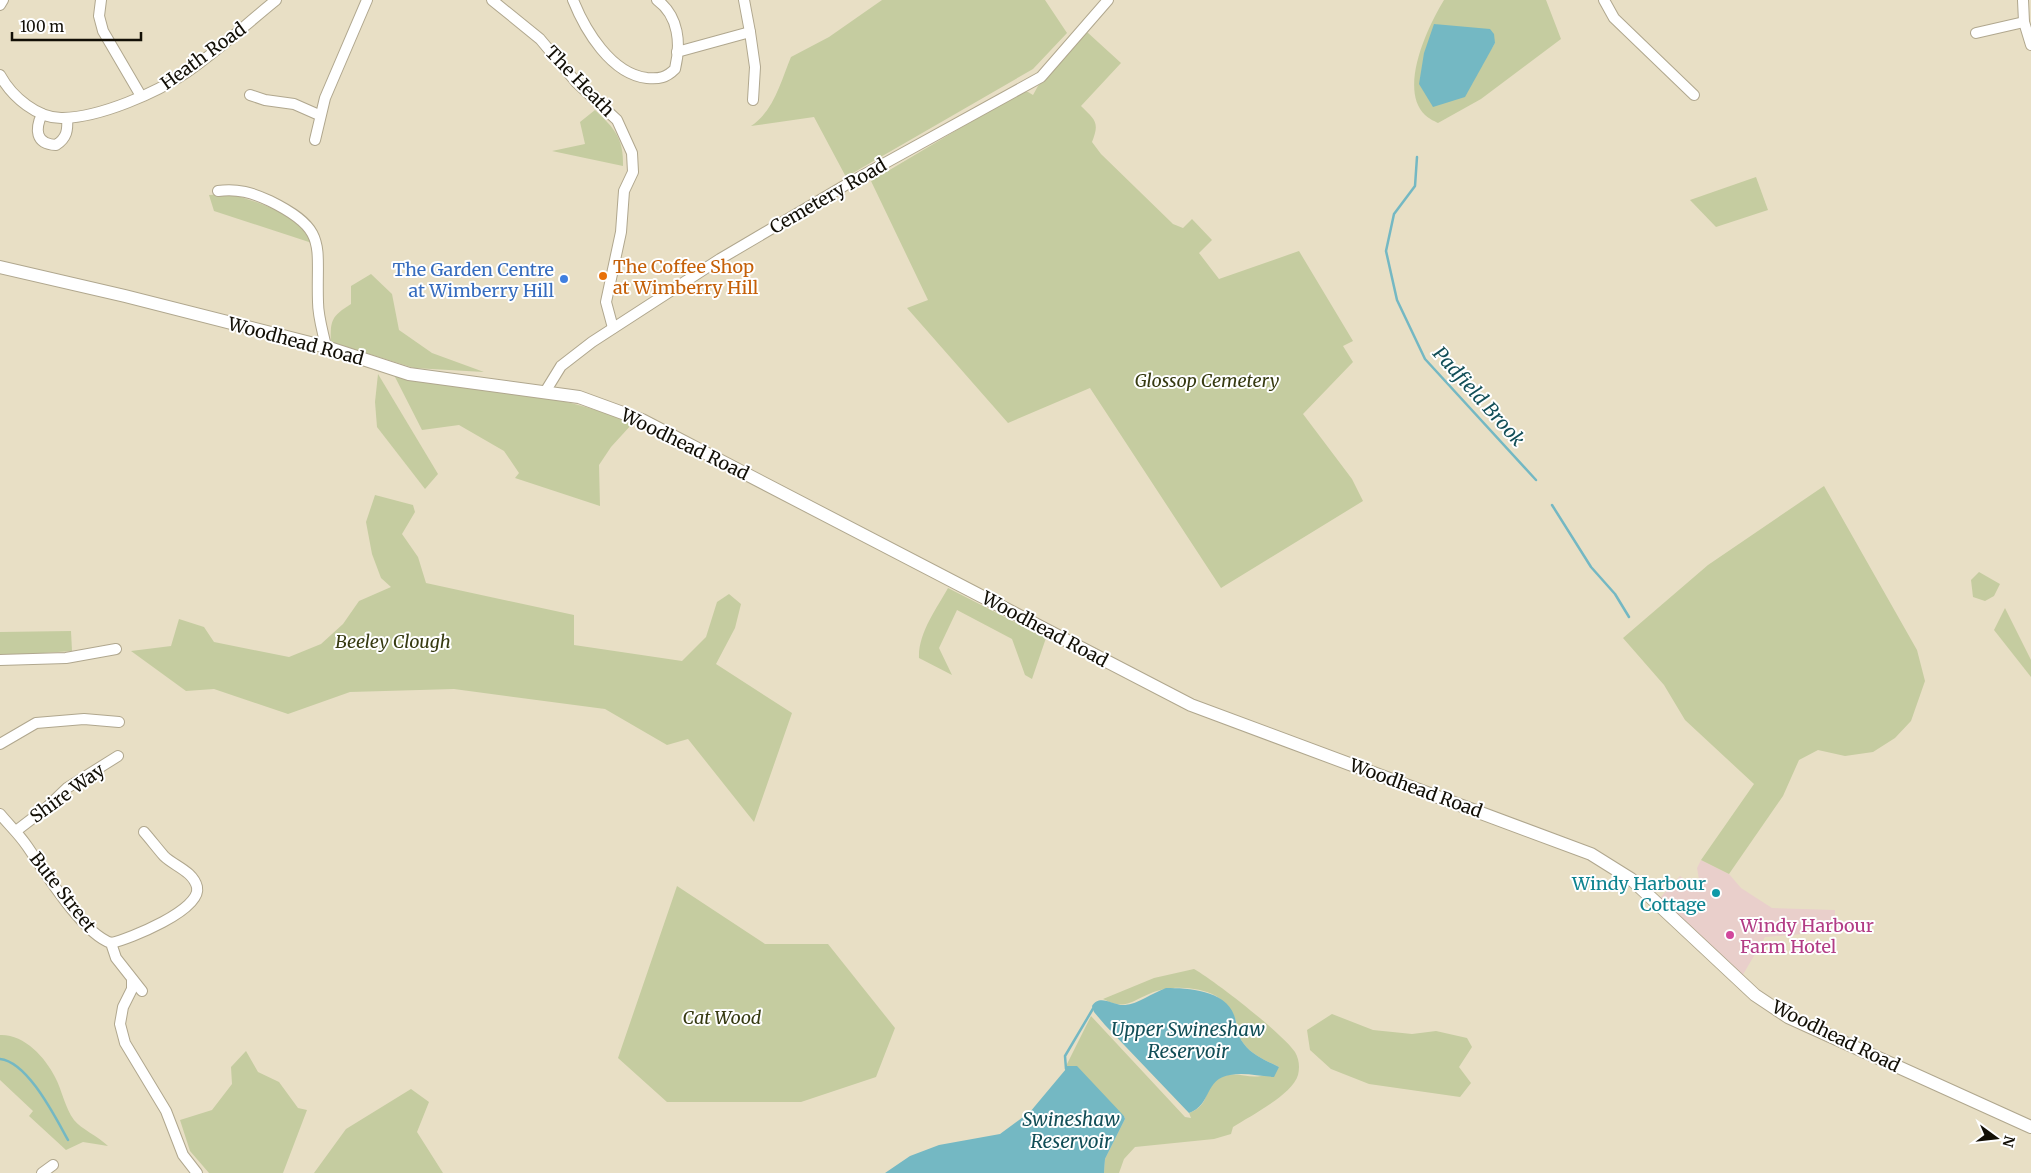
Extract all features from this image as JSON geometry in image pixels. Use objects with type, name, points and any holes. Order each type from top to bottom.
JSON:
[{"type":"main road","name":"Woodhead Road","points":[[0,267],[135,298],[326,347],[409,374],[578,397],[642,420],[1204,711],[1590,854],[1630,879],[1755,995],[1788,1017],[2031,1127]]},
{"type":"street","points":[[0,5],[3,0]]},
{"type":"street","points":[[102,0],[99,16],[103,31],[141,96]]},
{"type":"street","name":"Heath Road","points":[[0,75],[16,95],[42,114],[67,118],[117,107],[154,92],[185,73],[276,0]]},
{"type":"street","points":[[314,140],[319,115],[366,0]]},
{"type":"street","name":"The Heath","points":[[492,0],[540,39],[576,82],[617,120],[632,153],[633,172],[624,191],[621,232],[606,302],[613,328]]},
{"type":"street","points":[[573,0],[579,15],[595,41],[610,57],[633,75],[655,79],[664,78],[675,69],[677,52],[673,17],[657,0]]},
{"type":"street","points":[[744,0],[755,67],[753,100]]},
{"type":"street","name":"Cemetery Road","points":[[545,392],[561,366],[613,328],[729,254],[849,184],[1041,77],[1108,0]]},
{"type":"street","points":[[1604,0],[1614,18],[1694,95]]},
{"type":"street","points":[[2023,0],[2024,22],[2031,45]]},
{"type":"street","points":[[1976,34],[2024,22]]},
{"type":"street","points":[[677,52],[750,32]]},
{"type":"street","points":[[250,95],[265,100],[294,104],[319,115]]},
{"type":"street","points":[[42,114],[37,134],[40,139],[50,145],[56,145],[65,137],[68,131],[67,118]]},
{"type":"street","points":[[218,191],[228,189],[248,192],[280,206],[305,223],[318,247],[318,304],[326,347]]},
{"type":"street","points":[[0,660],[66,658],[116,649]]},
{"type":"street","points":[[0,744],[36,723],[84,720],[118,722]]},
{"type":"street","name":"Shire Way","points":[[16,831],[46,808],[67,788],[118,756]]},
{"type":"street","name":"Bute Street","points":[[0,814],[16,831],[42,869],[86,925],[100,939],[111,943],[116,958],[142,991]]},
{"type":"street","points":[[111,943],[126,940],[156,926],[192,902],[197,896],[197,887],[191,878],[182,868],[166,857],[144,832]]},
{"type":"street","points":[[132,980],[132,990],[124,1007],[120,1024],[126,1043],[166,1111],[183,1155],[197,1173]]},
{"type":"street","points":[[42,1173],[53,1165]]},
{"type":"shaded area","points":[[1701,860],[1729,874],[1741,888],[1772,908],[1835,910],[1835,920],[1815,921],[1816,933],[1765,937],[1741,978],[1660,898],[1680,876],[1695,888],[1700,885],[1697,868]]},
{"type":"green space","points":[[882,0],[1045,0],[1067,33],[1033,69],[846,177],[814,117],[751,126],[759,120],[771,104],[791,57],[829,37]]},
{"type":"green space","points":[[1444,0],[1546,0],[1561,39],[1481,99],[1438,123],[1425,115],[1417,104],[1414,90],[1418,58],[1437,11]],"holes":[[[1434,24],[1495,43],[1490,51]]]},
{"type":"green space","name":"Glossop Cemetery","points":[[1087,32],[1121,63],[1081,106],[1095,122],[1096,130],[1092,142],[1101,154],[1173,224],[1183,228],[1192,219],[1212,240],[1199,253],[1219,279],[1299,251],[1353,341],[1343,346],[1353,362],[1303,414],[1352,479],[1363,501],[1221,588],[1090,388],[1008,423],[907,308],[928,300],[871,181],[1021,92],[1028,92],[1033,95],[1038,86]]},
{"type":"green space","points":[[595,110],[608,122],[620,141],[623,166],[552,151],[585,144],[580,122]]},
{"type":"green space","points":[[1756,177],[1768,210],[1716,227],[1690,200]]},
{"type":"green space","points":[[230,194],[254,201],[277,211],[297,224],[312,243],[214,211],[209,195]]},
{"type":"green space","points":[[371,274],[392,294],[399,330],[432,353],[484,372],[414,368],[331,342],[331,328],[336,315],[351,304],[351,286]]},
{"type":"green space","points":[[378,374],[438,474],[425,489],[377,427],[375,402]]},
{"type":"green space","points":[[394,375],[414,381],[497,390],[553,399],[580,405],[632,424],[611,447],[599,465],[600,506],[515,478],[519,473],[504,451],[459,425],[422,430]]},
{"type":"green space","points":[[1824,486],[1917,650],[1925,681],[1911,721],[1895,738],[1873,752],[1845,756],[1818,750],[1799,760],[1783,796],[1729,874],[1701,860],[1754,784],[1685,720],[1664,685],[1623,638],[1708,565]]},
{"type":"green space","name":"Beeley Clough","points":[[375,495],[413,505],[415,512],[402,534],[418,557],[426,583],[574,615],[574,645],[682,661],[706,637],[717,602],[729,594],[741,604],[735,628],[716,664],[792,713],[754,822],[688,739],[667,745],[605,709],[454,689],[350,692],[288,714],[214,689],[186,691],[131,651],[171,646],[179,619],[204,627],[214,642],[289,657],[321,644],[343,624],[359,601],[391,587],[381,578],[372,554],[366,522]]},
{"type":"green space","points":[[1979,572],[2000,584],[1994,596],[1985,601],[1973,597],[1971,580]]},
{"type":"green space","points":[[948,588],[1046,638],[1032,679],[1025,675],[1012,639],[957,610],[939,648],[952,675],[919,658],[925,630]]},
{"type":"green space","points":[[2005,608],[2031,660],[2031,677],[1994,630]]},
{"type":"green space","points":[[71,631],[72,651],[0,656],[0,632]]},
{"type":"green space","name":"Cat Wood","points":[[677,886],[765,944],[828,944],[895,1028],[876,1077],[801,1102],[667,1102],[618,1058]]},
{"type":"green space","points":[[1194,969],[1248,1008],[1288,1043],[1297,1057],[1298,1075],[1288,1090],[1270,1104],[1233,1127],[1231,1134],[1214,1139],[1135,1147],[1124,1159],[1119,1173],[1104,1173],[1105,1159],[1125,1119],[1124,1116],[1066,1066],[1091,1016],[1185,1117],[1191,1118],[1189,1113],[1201,1106],[1213,1083],[1218,1079],[1234,1074],[1261,1076],[1279,1067],[1247,1048],[1241,1041],[1236,1020],[1231,1011],[1216,996],[1200,990],[1174,988],[1157,991],[1127,1004],[1117,1004],[1103,999],[1154,978]]},
{"type":"green space","points":[[1332,1014],[1373,1030],[1412,1034],[1436,1031],[1467,1038],[1472,1047],[1459,1067],[1471,1083],[1460,1097],[1369,1084],[1331,1069],[1310,1050],[1307,1030]]},
{"type":"green space","points":[[0,1035],[17,1038],[40,1055],[51,1069],[74,1120],[108,1146],[83,1142],[66,1150],[29,1116],[33,1111],[0,1080]]},
{"type":"green space","points":[[246,1051],[258,1072],[279,1082],[298,1108],[307,1110],[283,1173],[209,1173],[190,1151],[180,1120],[212,1110],[232,1084],[231,1067]]},
{"type":"green space","points":[[411,1089],[429,1102],[417,1132],[443,1173],[314,1173],[346,1129]]},
{"type":"water","points":[[1434,24],[1490,29],[1494,34],[1495,43],[1465,97],[1433,107],[1419,84],[1424,53]]},
{"type":"water","name":"Upper Swineshaw Reservoir","points":[[1166,988],[1205,992],[1223,1000],[1234,1015],[1238,1033],[1247,1048],[1255,1055],[1279,1067],[1274,1077],[1241,1074],[1222,1077],[1212,1087],[1201,1104],[1189,1113],[1105,1025],[1094,1012],[1092,1006],[1099,1000],[1120,1005],[1130,1004]]},
{"type":"water","name":"Swineshaw Reservoir","points":[[1066,1066],[1077,1066],[1124,1116],[1125,1119],[1105,1159],[1104,1173],[885,1173],[910,1156],[939,1145],[1000,1134],[1030,1112],[1066,1069]]},
{"type":"waterway","name":"Padfield Brook","points":[[1417,157],[1415,186],[1394,214],[1386,251],[1397,300],[1425,359],[1536,480]]},
{"type":"waterway","name":"Padfield Brook","points":[[1552,505],[1591,567],[1615,594],[1629,617]]},
{"type":"waterway","points":[[1066,1069],[1065,1056],[1094,1007]]},
{"type":"waterway","points":[[0,1059],[10,1062],[30,1080],[40,1092],[68,1140]]},
{"type":"place","name":"The Coffee Shop at Wimberry Hill","points":[[603,276]]},
{"type":"place","name":"The Garden Centre at Wimberry Hill","points":[[564,279]]},
{"type":"place","name":"Windy Harbour Cottage","points":[[1716,893]]},
{"type":"place","name":"Windy Harbour Farm Hotel","points":[[1730,935]]}]
